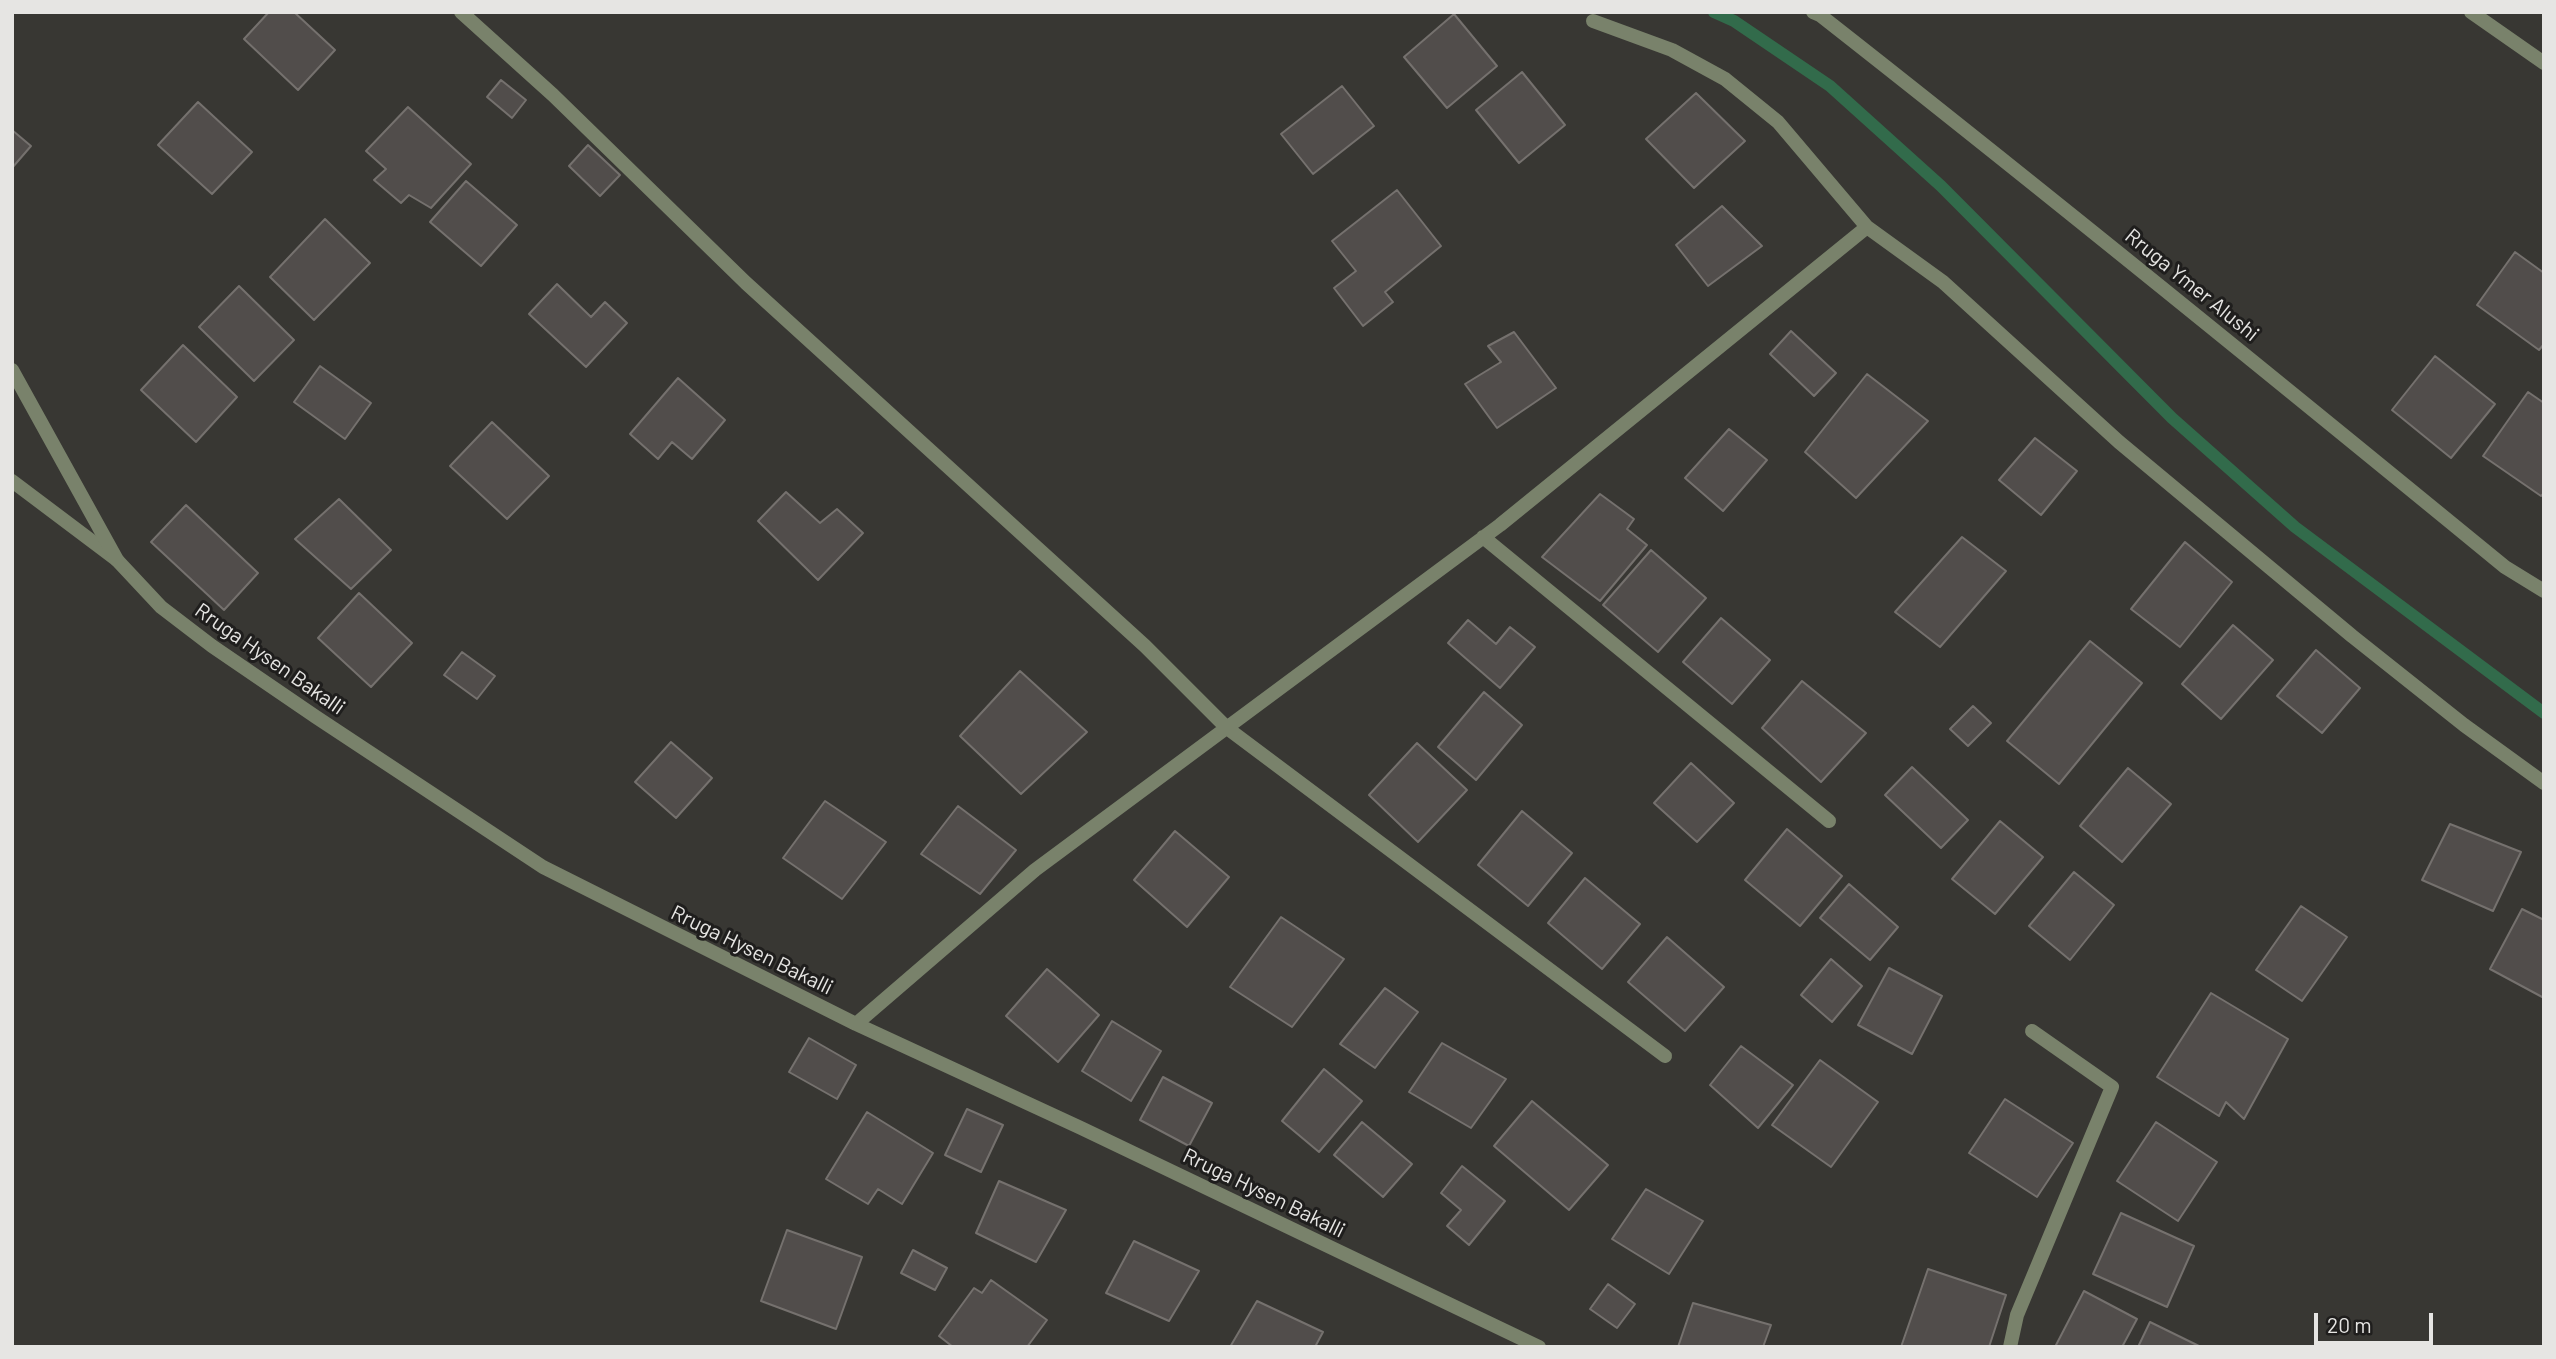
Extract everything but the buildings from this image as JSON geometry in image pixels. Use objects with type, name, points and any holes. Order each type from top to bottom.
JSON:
[{"type":"street","points":[[461,12],[553,95],[746,283],[1144,646],[1227,728],[1665,1056]]},
{"type":"street","name":"Rruga Ymer Alushi","points":[[1813,12],[2030,181],[2505,567],[2544,591]]},
{"type":"street","points":[[2471,12],[2544,63]]},
{"type":"street","points":[[1593,21],[1672,50],[1725,79],[1778,122],[1867,227],[1943,282],[2119,442],[2352,636],[2464,725],[2544,783]]},
{"type":"street","points":[[856,1024],[1035,870],[1483,537],[1867,227]]},
{"type":"street","points":[[12,370],[117,559]]},
{"type":"street","name":"Rruga Hysen Bakalli","points":[[12,481],[117,559],[160,607],[212,646],[543,867],[856,1024],[1081,1128],[1539,1347]]},
{"type":"street","points":[[1483,537],[1829,821]]},
{"type":"street","points":[[2010,1347],[2017,1315],[2112,1087],[2032,1031]]},
{"type":"waterway","points":[[1714,12],[1734,21],[1830,86],[1941,186],[2172,418],[2295,527],[2544,713]]}]
